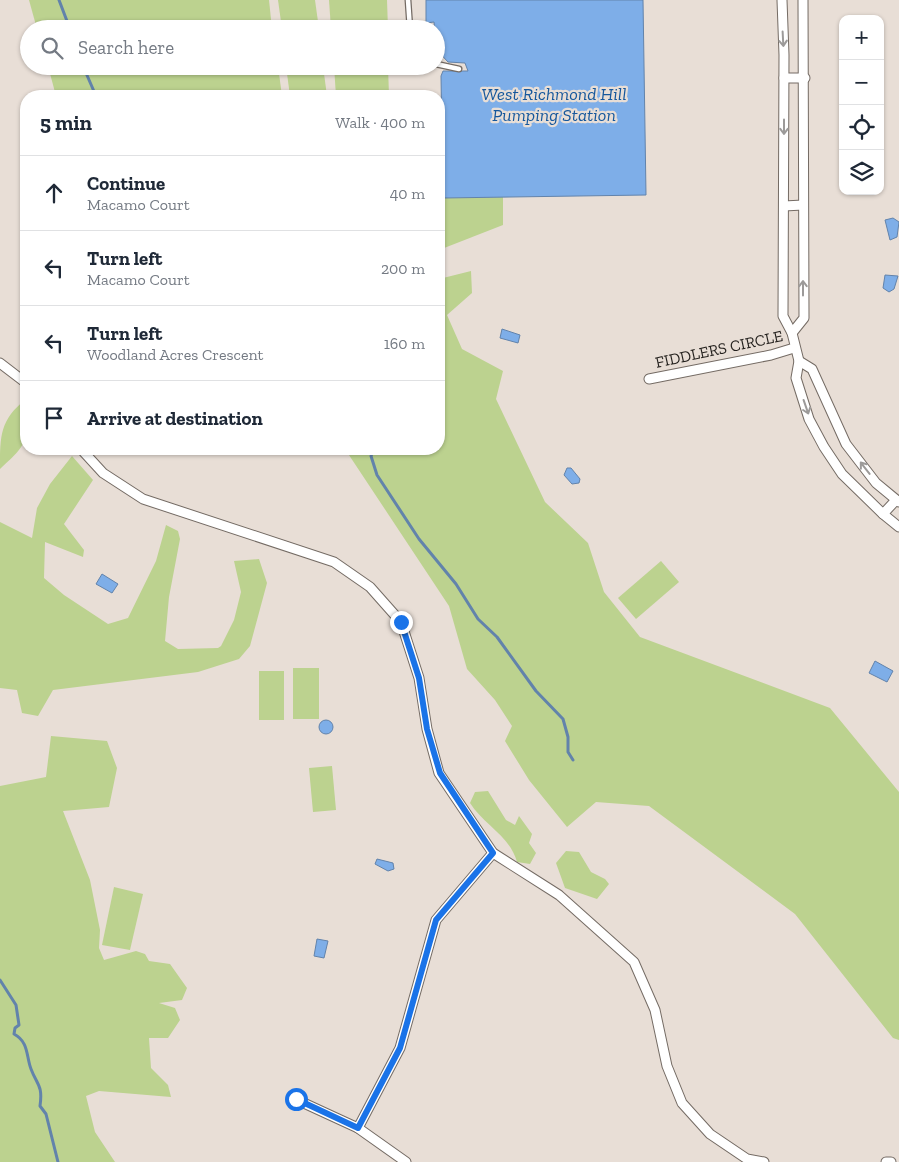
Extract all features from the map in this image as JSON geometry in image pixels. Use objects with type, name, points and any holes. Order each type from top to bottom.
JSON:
[{"type":"street","points":[[782,0],[784,78],[783,316],[792,333],[794,348],[799,361],[796,378],[810,419],[824,447],[842,474],[899,527]]},
{"type":"street","points":[[792,333],[804,318],[804,0]]},
{"type":"street","points":[[784,78],[805,78]]},
{"type":"street","points":[[784,206],[803,205]]},
{"type":"street","name":"FIDDLERS CIRCLE","points":[[649,379],[771,355],[794,348]]},
{"type":"street","points":[[799,361],[812,369],[846,444],[876,482],[898,501],[883,514]]},
{"type":"street","points":[[0,362],[20,378]]},
{"type":"street","points":[[86,455],[103,473],[143,499],[334,562],[370,586],[401,622],[419,678],[427,729],[440,773],[493,853],[559,895],[634,962],[655,1010],[667,1066],[682,1103],[710,1134],[747,1159],[764,1162]]},
{"type":"street","points":[[358,1128],[400,1048],[436,920],[493,853]]},
{"type":"street","points":[[296,1099],[358,1128],[406,1162]]},
{"type":"street","points":[[886,1162],[891,1162]]},
{"type":"lane","points":[[408,0],[409,20]]},
{"type":"lane","points":[[445,66],[459,69]]},
{"type":"green space","points":[[29,0],[269,0],[271,20],[35,20]]},
{"type":"green space","points":[[278,0],[315,0],[318,20],[281,20]]},
{"type":"green space","points":[[329,0],[387,0],[388,20],[330,20]]},
{"type":"green space","points":[[50,75],[279,75],[281,90],[54,90]]},
{"type":"green space","points":[[287,75],[324,75],[326,90],[289,90]]},
{"type":"green space","points":[[335,75],[388,75],[389,90],[336,90]]},
{"type":"green space","points":[[503,197],[503,225],[445,248],[445,198]]},
{"type":"green space","points":[[471,271],[472,293],[447,315],[462,349],[503,371],[496,399],[545,502],[588,543],[604,592],[640,637],[830,708],[899,792],[899,1040],[893,1038],[795,914],[649,806],[596,802],[567,827],[529,780],[505,741],[512,726],[495,700],[467,669],[449,606],[349,455],[445,455],[445,278]]},
{"type":"green space","points":[[20,404],[20,448],[0,469],[0,447],[3,429],[6,421]]},
{"type":"green space","points":[[72,456],[93,480],[64,524],[84,550],[83,557],[45,542],[44,578],[64,595],[108,624],[128,618],[156,561],[166,525],[178,531],[180,539],[169,597],[165,641],[178,649],[218,648],[221,646],[234,620],[241,592],[234,561],[259,559],[267,583],[250,646],[239,659],[198,672],[53,690],[38,716],[22,713],[17,690],[0,688],[0,522],[32,538],[37,508],[50,484]]},
{"type":"green space","points":[[661,561],[679,582],[636,619],[618,598]]},
{"type":"green space","points":[[293,668],[319,668],[319,719],[293,719]]},
{"type":"green space","points":[[259,671],[284,671],[284,720],[259,720]]},
{"type":"green space","points":[[51,736],[107,741],[117,768],[109,807],[63,811],[90,880],[100,930],[99,948],[104,960],[136,951],[145,954],[149,961],[170,964],[187,988],[182,1000],[159,1003],[175,1008],[180,1020],[168,1038],[149,1038],[151,1068],[168,1085],[171,1097],[99,1091],[86,1096],[95,1132],[115,1162],[0,1162],[0,786],[46,777]]},
{"type":"green space","points":[[332,766],[336,810],[313,812],[309,768]]},
{"type":"green space","points":[[488,791],[506,820],[515,825],[519,816],[532,834],[529,843],[536,853],[530,864],[517,862],[509,845],[470,803],[475,792]]},
{"type":"green space","points":[[566,851],[579,852],[591,872],[605,879],[609,884],[597,899],[565,888],[556,863]]},
{"type":"green space","points":[[114,887],[143,894],[130,950],[102,945]]},
{"type":"water","name":"West Richmond Hill Pumping Station","points":[[426,0],[643,0],[646,195],[445,198],[445,90],[441,90],[441,76],[445,75],[445,71],[468,71],[465,63],[448,62],[445,59],[445,20],[426,20]]},
{"type":"water","points":[[893,218],[899,222],[897,237],[890,240],[885,220]]},
{"type":"water","points":[[885,275],[898,276],[894,289],[889,292],[883,288]]},
{"type":"water","points":[[502,329],[520,335],[518,343],[500,338]]},
{"type":"water","points":[[567,468],[571,468],[580,479],[579,483],[572,484],[564,475]]},
{"type":"water","points":[[102,574],[118,584],[112,593],[96,584]]},
{"type":"water","points":[[875,661],[893,671],[887,682],[869,673]]},
{"type":"water","points":[[323,720],[329,720],[333,727],[329,734],[323,734],[319,730],[319,724]]},
{"type":"water","points":[[377,859],[393,863],[394,869],[388,871],[375,864]]},
{"type":"water","points":[[317,939],[328,941],[324,958],[314,956]]},
{"type":"waterway","points":[[59,0],[67,20]]},
{"type":"waterway","points":[[87,75],[93,90]]},
{"type":"waterway","points":[[371,455],[377,475],[419,539],[456,584],[478,619],[497,637],[536,691],[563,719],[568,737],[568,752],[573,760]]},
{"type":"waterway","points":[[0,980],[16,1005],[19,1025],[15,1028],[14,1034],[25,1045],[31,1069],[39,1086],[41,1094],[40,1106],[46,1114],[58,1162]]},
{"type":"route","points":[[296,1099],[358,1128],[400,1048],[436,920],[493,853],[440,773],[427,729],[419,678],[401,622]]}]
